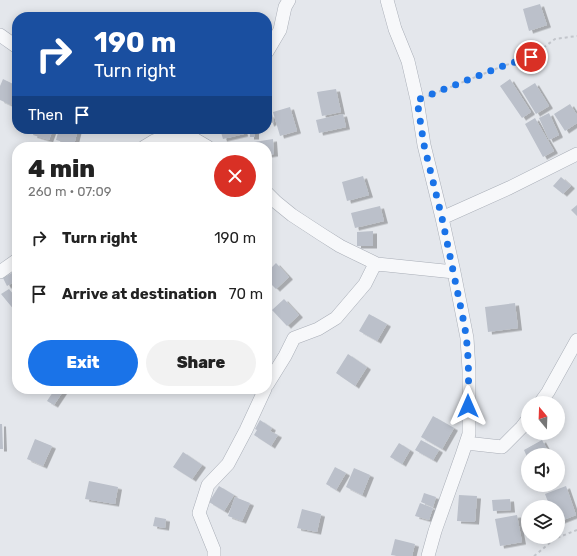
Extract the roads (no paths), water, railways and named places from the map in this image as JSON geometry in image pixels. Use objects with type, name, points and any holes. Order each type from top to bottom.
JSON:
[{"type":"street","points":[[272,44],[280,30],[285,7],[289,0]]},
{"type":"street","points":[[387,0],[395,29],[408,61],[417,100],[424,145],[442,218],[467,338],[469,370],[469,434],[435,531],[428,556]]},
{"type":"street","points":[[0,35],[12,43]]},
{"type":"street","points":[[152,142],[169,134]]},
{"type":"street","points":[[179,134],[199,142]]},
{"type":"street","points":[[442,218],[509,188],[577,154]]},
{"type":"street","points":[[272,198],[292,215],[340,246],[377,264],[454,272]]},
{"type":"street","points":[[0,272],[12,264]]},
{"type":"street","points":[[272,377],[294,338],[318,329],[336,318],[365,284],[373,268],[377,264]]},
{"type":"street","points":[[545,396],[577,340]]},
{"type":"street","points":[[214,556],[214,550],[198,513],[208,485],[228,464],[263,394]]},
{"type":"street","points":[[466,443],[502,447],[521,428]]}]
